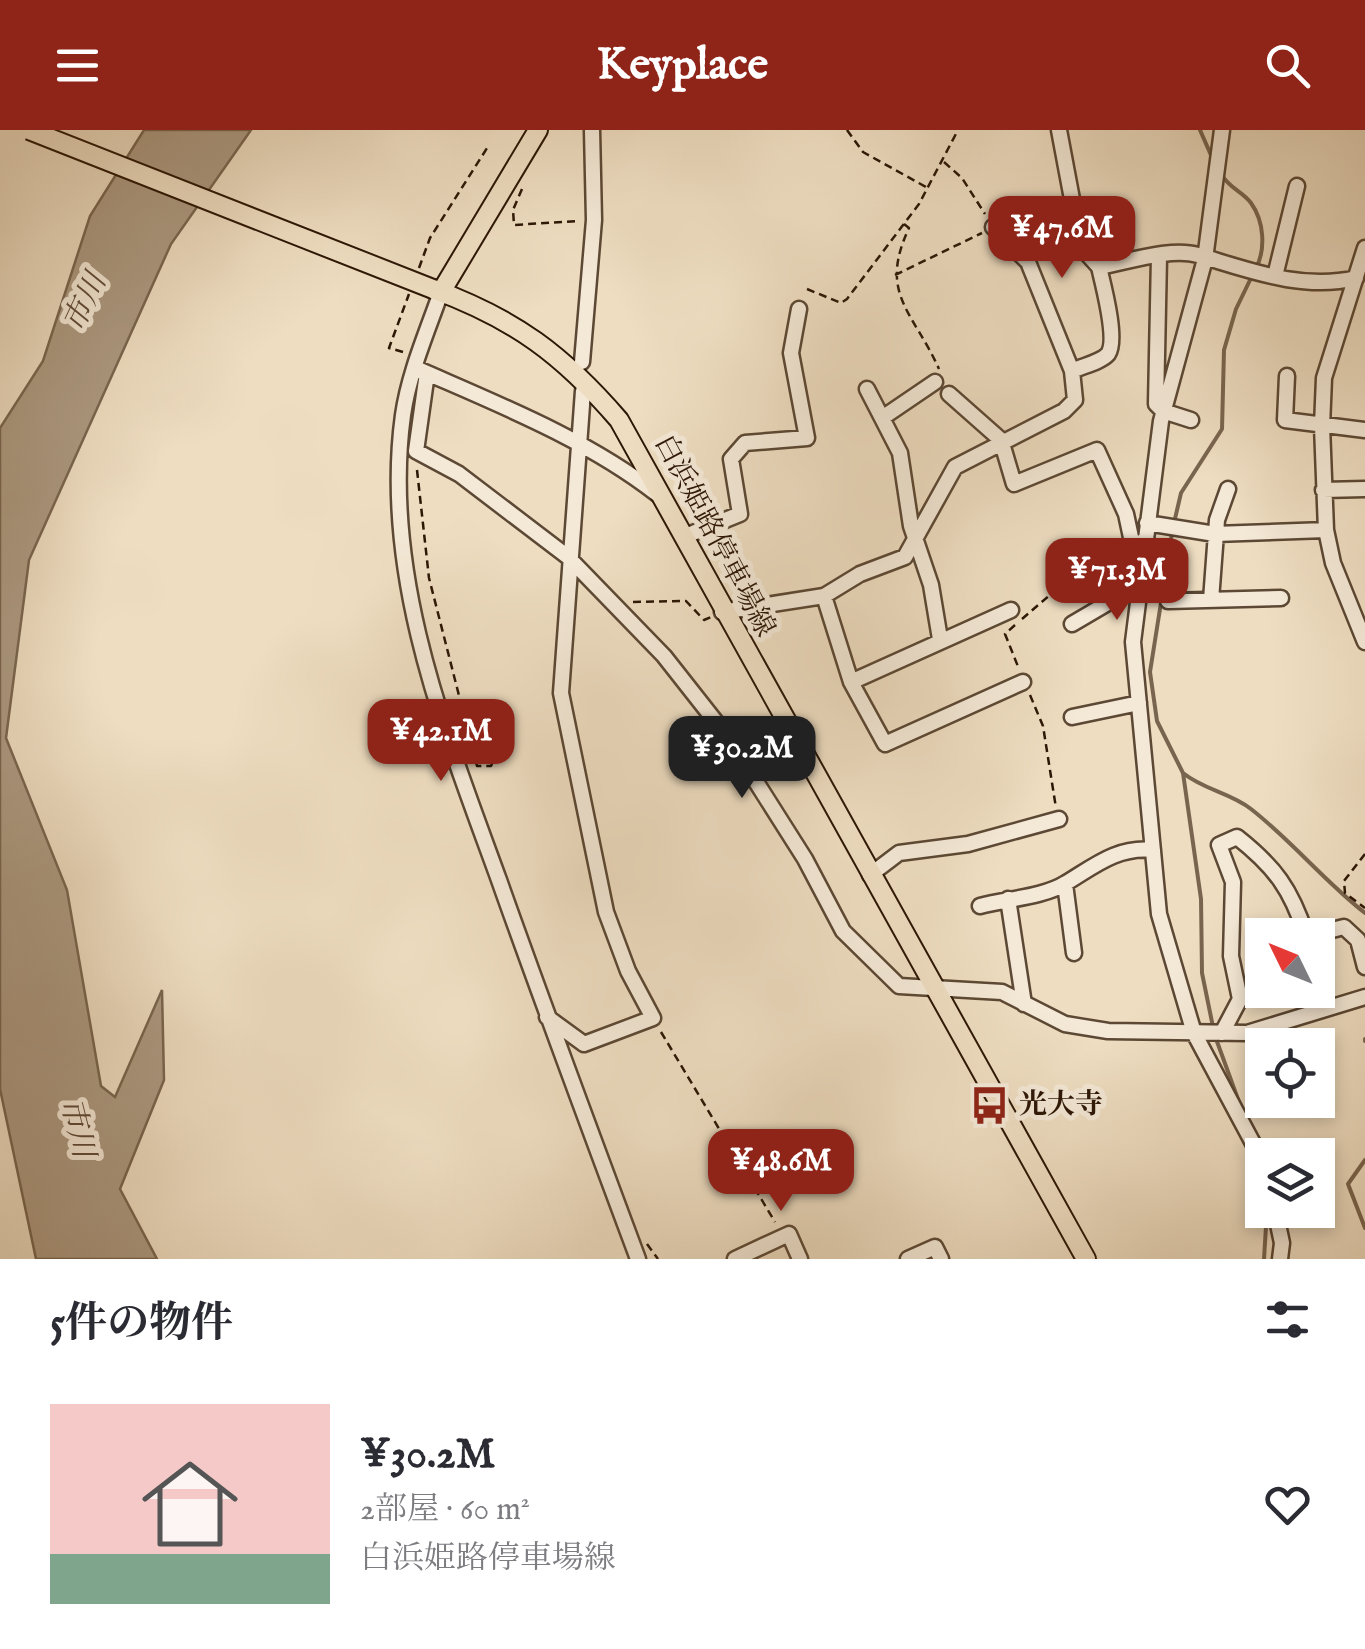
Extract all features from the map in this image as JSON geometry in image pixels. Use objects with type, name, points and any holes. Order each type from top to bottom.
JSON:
[{"type":"main road","name":"白浜姫路停車場線","points":[[29,130],[490,312],[574,368],[620,420],[722,612],[1086,1259]]},
{"type":"main road","points":[[437,291],[538,130]]},
{"type":"street","points":[[582,362],[594,220],[592,130]]},
{"type":"street","points":[[1060,130],[1081,246],[1099,267],[1108,307],[1110,349],[1106,356],[1072,371]]},
{"type":"street","points":[[1138,543],[1148,523],[1163,412],[1205,259],[1222,130]]},
{"type":"street","points":[[1270,275],[1298,186]]},
{"type":"street","points":[[722,612],[824,596],[860,574],[905,557],[955,467],[1064,411],[1074,400],[1072,371],[1028,262],[993,227]]},
{"type":"street","points":[[1365,248],[1324,378],[1322,426],[1326,530],[1333,563],[1365,642]]},
{"type":"street","points":[[1099,267],[1196,254],[1248,272],[1330,284],[1356,278]]},
{"type":"street","points":[[1159,257],[1156,404],[1163,412],[1191,420]]},
{"type":"street","points":[[437,291],[420,365],[402,419],[400,494],[414,613],[443,724],[638,1259]]},
{"type":"street","points":[[682,537],[740,514],[730,458],[745,443],[807,438],[790,353],[800,309]]},
{"type":"street","points":[[420,365],[626,470],[662,497]]},
{"type":"street","points":[[420,365],[416,451],[460,474],[568,557],[689,683],[805,860],[843,931],[862,955],[899,986],[1002,992],[1065,1024],[1108,1031],[1247,1033],[1365,997]]},
{"type":"street","points":[[1287,376],[1285,420],[1365,430]]},
{"type":"street","points":[[884,416],[935,382]]},
{"type":"street","points":[[867,389],[900,452],[915,538],[930,584],[940,639]]},
{"type":"street","points":[[547,1017],[584,1044],[653,1018],[628,971],[606,912],[561,693],[582,391]]},
{"type":"street","points":[[949,394],[1002,440],[1014,484],[1098,450],[1138,543],[1140,584],[1133,642],[1159,914],[1194,1033],[1250,1138]]},
{"type":"street","points":[[1323,490],[1365,488]]},
{"type":"street","points":[[1211,600],[1215,534],[1228,489]]},
{"type":"street","points":[[1148,523],[1215,534],[1326,530]]},
{"type":"street","points":[[1072,624],[1140,584]]},
{"type":"street","points":[[824,596],[852,682],[885,744],[1024,682]]},
{"type":"street","points":[[1168,600],[1281,598]]},
{"type":"street","points":[[852,682],[1011,610]]},
{"type":"street","points":[[1072,717],[1139,702]]},
{"type":"street","points":[[870,875],[900,853],[968,844],[1059,819]]},
{"type":"street","points":[[1222,1033],[1240,999],[1231,956],[1234,882],[1218,845],[1237,836],[1256,852],[1292,892],[1302,918]]},
{"type":"street","points":[[980,906],[1065,884],[1081,869],[1137,848],[1153,850]]},
{"type":"street","points":[[1065,884],[1074,954]]},
{"type":"street","points":[[1008,899],[1024,1004]]},
{"type":"street","points":[[1335,929],[1344,927],[1358,940],[1365,967]]},
{"type":"street","points":[[1279,1228],[1280,1259]]},
{"type":"street","points":[[735,1259],[789,1234],[800,1259]]},
{"type":"street","points":[[908,1259],[936,1247],[941,1259]]},
{"type":"path","points":[[847,130],[875,161],[928,188]]},
{"type":"path","points":[[807,289],[841,302],[847,299],[928,188],[958,130]]},
{"type":"path","points":[[416,275],[430,238],[490,145]]},
{"type":"path","points":[[895,275],[993,227],[962,178],[943,161]]},
{"type":"path","points":[[518,164],[529,174],[513,210],[514,225],[594,220]]},
{"type":"path","points":[[904,224],[909,228],[894,260],[895,275],[949,394]]},
{"type":"path","points":[[409,293],[389,348],[420,365]]},
{"type":"path","points":[[416,451],[429,578],[477,766],[491,766],[497,752]]},
{"type":"path","points":[[1059,819],[1043,726],[1005,634],[1072,576],[1138,543]]},
{"type":"path","points":[[612,606],[669,599],[686,601],[704,620],[722,612]]},
{"type":"path","points":[[1365,854],[1344,881],[1345,893],[1365,908]]},
{"type":"path","points":[[653,1018],[783,1237]]},
{"type":"water","name":"市川","points":[[144,130],[251,130],[171,244],[29,560],[6,738],[67,890],[101,1086],[115,1097],[162,990],[164,1080],[120,1189],[157,1259],[36,1259],[0,1089],[0,428],[43,361],[90,216]]},
{"type":"waterway","points":[[1200,130],[1214,162]]},
{"type":"waterway","points":[[1221,174],[1251,203],[1259,218],[1262,244],[1256,268]]},
{"type":"waterway","points":[[1174,523],[1181,493],[1222,429],[1224,350],[1236,309],[1252,276]]},
{"type":"waterway","points":[[1172,533],[1150,672],[1157,721],[1183,773],[1201,899],[1202,973],[1213,1027]]},
{"type":"waterway","points":[[1183,773],[1251,809],[1365,913]]},
{"type":"waterway","points":[[1215,1036],[1239,1102]]},
{"type":"waterway","points":[[1365,1160],[1348,1184],[1365,1228]]},
{"type":"waterway","points":[[1264,1259],[1266,1228]]},
{"type":"place","name":"光大寺","points":[[989,1105]]}]
